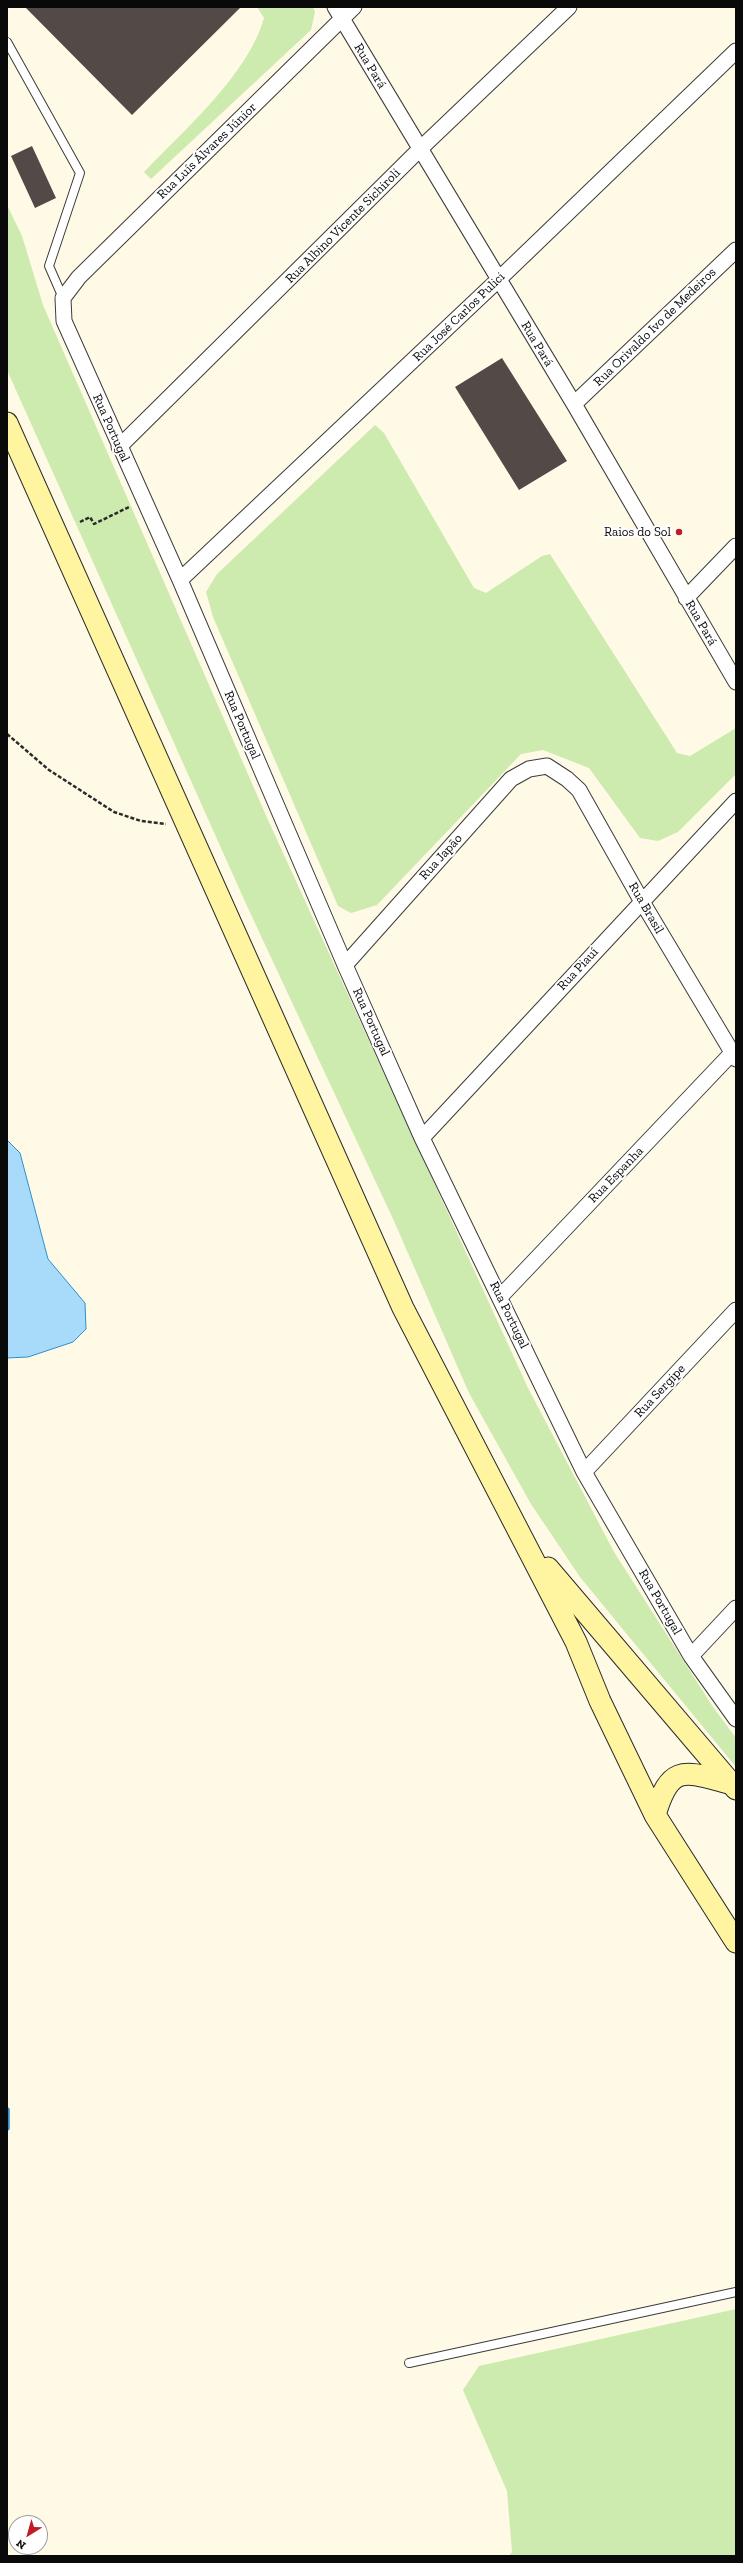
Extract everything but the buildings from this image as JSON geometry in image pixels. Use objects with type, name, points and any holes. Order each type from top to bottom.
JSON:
[{"type":"main road","points":[[7,423],[403,1308],[527,1543],[576,1642],[600,1701],[655,1815],[736,1942]]},
{"type":"main road","points":[[527,1543],[734,1787]]},
{"type":"main road","points":[[655,1815],[661,1794],[670,1780],[680,1773],[697,1774],[734,1787]]},
{"type":"street","name":"Rua Luís Álvares Júnior","points":[[63,298],[79,277],[339,13],[354,7]]},
{"type":"street","name":"Rua Albino Vicente Sichiroli","points":[[119,447],[420,149],[569,7]]},
{"type":"street","name":"Rua Pará","points":[[339,13],[498,280],[574,404],[736,682]]},
{"type":"street","name":"Rua José Carlos Pulici","points":[[180,580],[498,280],[736,50]]},
{"type":"street","name":"Rua Orivaldo Ivo de Medeiros","points":[[574,404],[736,250]]},
{"type":"street","name":"Rua Portugal","points":[[63,298],[64,321],[119,447],[180,580],[345,965],[422,1138],[584,1472],[691,1656],[736,1719]]},
{"type":"street","points":[[686,598],[736,546]]},
{"type":"street","name":"Rua Japão","points":[[345,965],[511,779],[529,769],[547,766]]},
{"type":"street","name":"Rua Brasil","points":[[547,766],[567,779],[579,790],[641,900],[734,1056]]},
{"type":"street","name":"Rua Piauí","points":[[422,1138],[641,900],[736,801]]},
{"type":"street","name":"Rua Espanha","points":[[500,1297],[734,1056]]},
{"type":"street","name":"Rua Sergipe","points":[[584,1472],[736,1310]]},
{"type":"street","points":[[691,1656],[736,1608]]},
{"type":"lane","points":[[7,42],[80,173],[49,266],[63,298]]},
{"type":"lane","points":[[409,2363],[736,2292]]},
{"type":"path","points":[[80,522],[90,517],[94,524],[131,506]]},
{"type":"path","points":[[7,734],[49,770],[114,812],[141,821],[188,826]]},
{"type":"green space","points":[[257,7],[313,7],[315,12],[311,30],[151,179],[144,172],[213,101],[230,81],[244,60],[256,39],[264,18]]},
{"type":"green space","points":[[7,205],[22,236],[43,305],[268,820],[528,1388],[614,1552],[713,1707],[736,1738],[736,1767],[580,1577],[531,1504],[469,1393],[394,1221],[247,906],[7,370]]},
{"type":"green space","points":[[375,425],[384,433],[474,588],[486,593],[542,556],[550,554],[677,753],[690,756],[736,728],[736,774],[678,832],[658,841],[640,838],[589,768],[543,750],[521,754],[377,905],[351,913],[338,906],[213,617],[206,592],[217,574]]},
{"type":"green space","points":[[736,2309],[736,2556],[509,2556],[512,2552],[507,2491],[463,2390],[479,2366]]},
{"type":"water","points":[[7,1140],[20,1153],[48,1259],[85,1303],[86,1329],[73,1342],[28,1357],[7,1358]]},
{"type":"waterway","points":[[7,2110],[7,2128]]},
{"type":"place","name":"Raios do Sol","points":[[679,532]]}]
